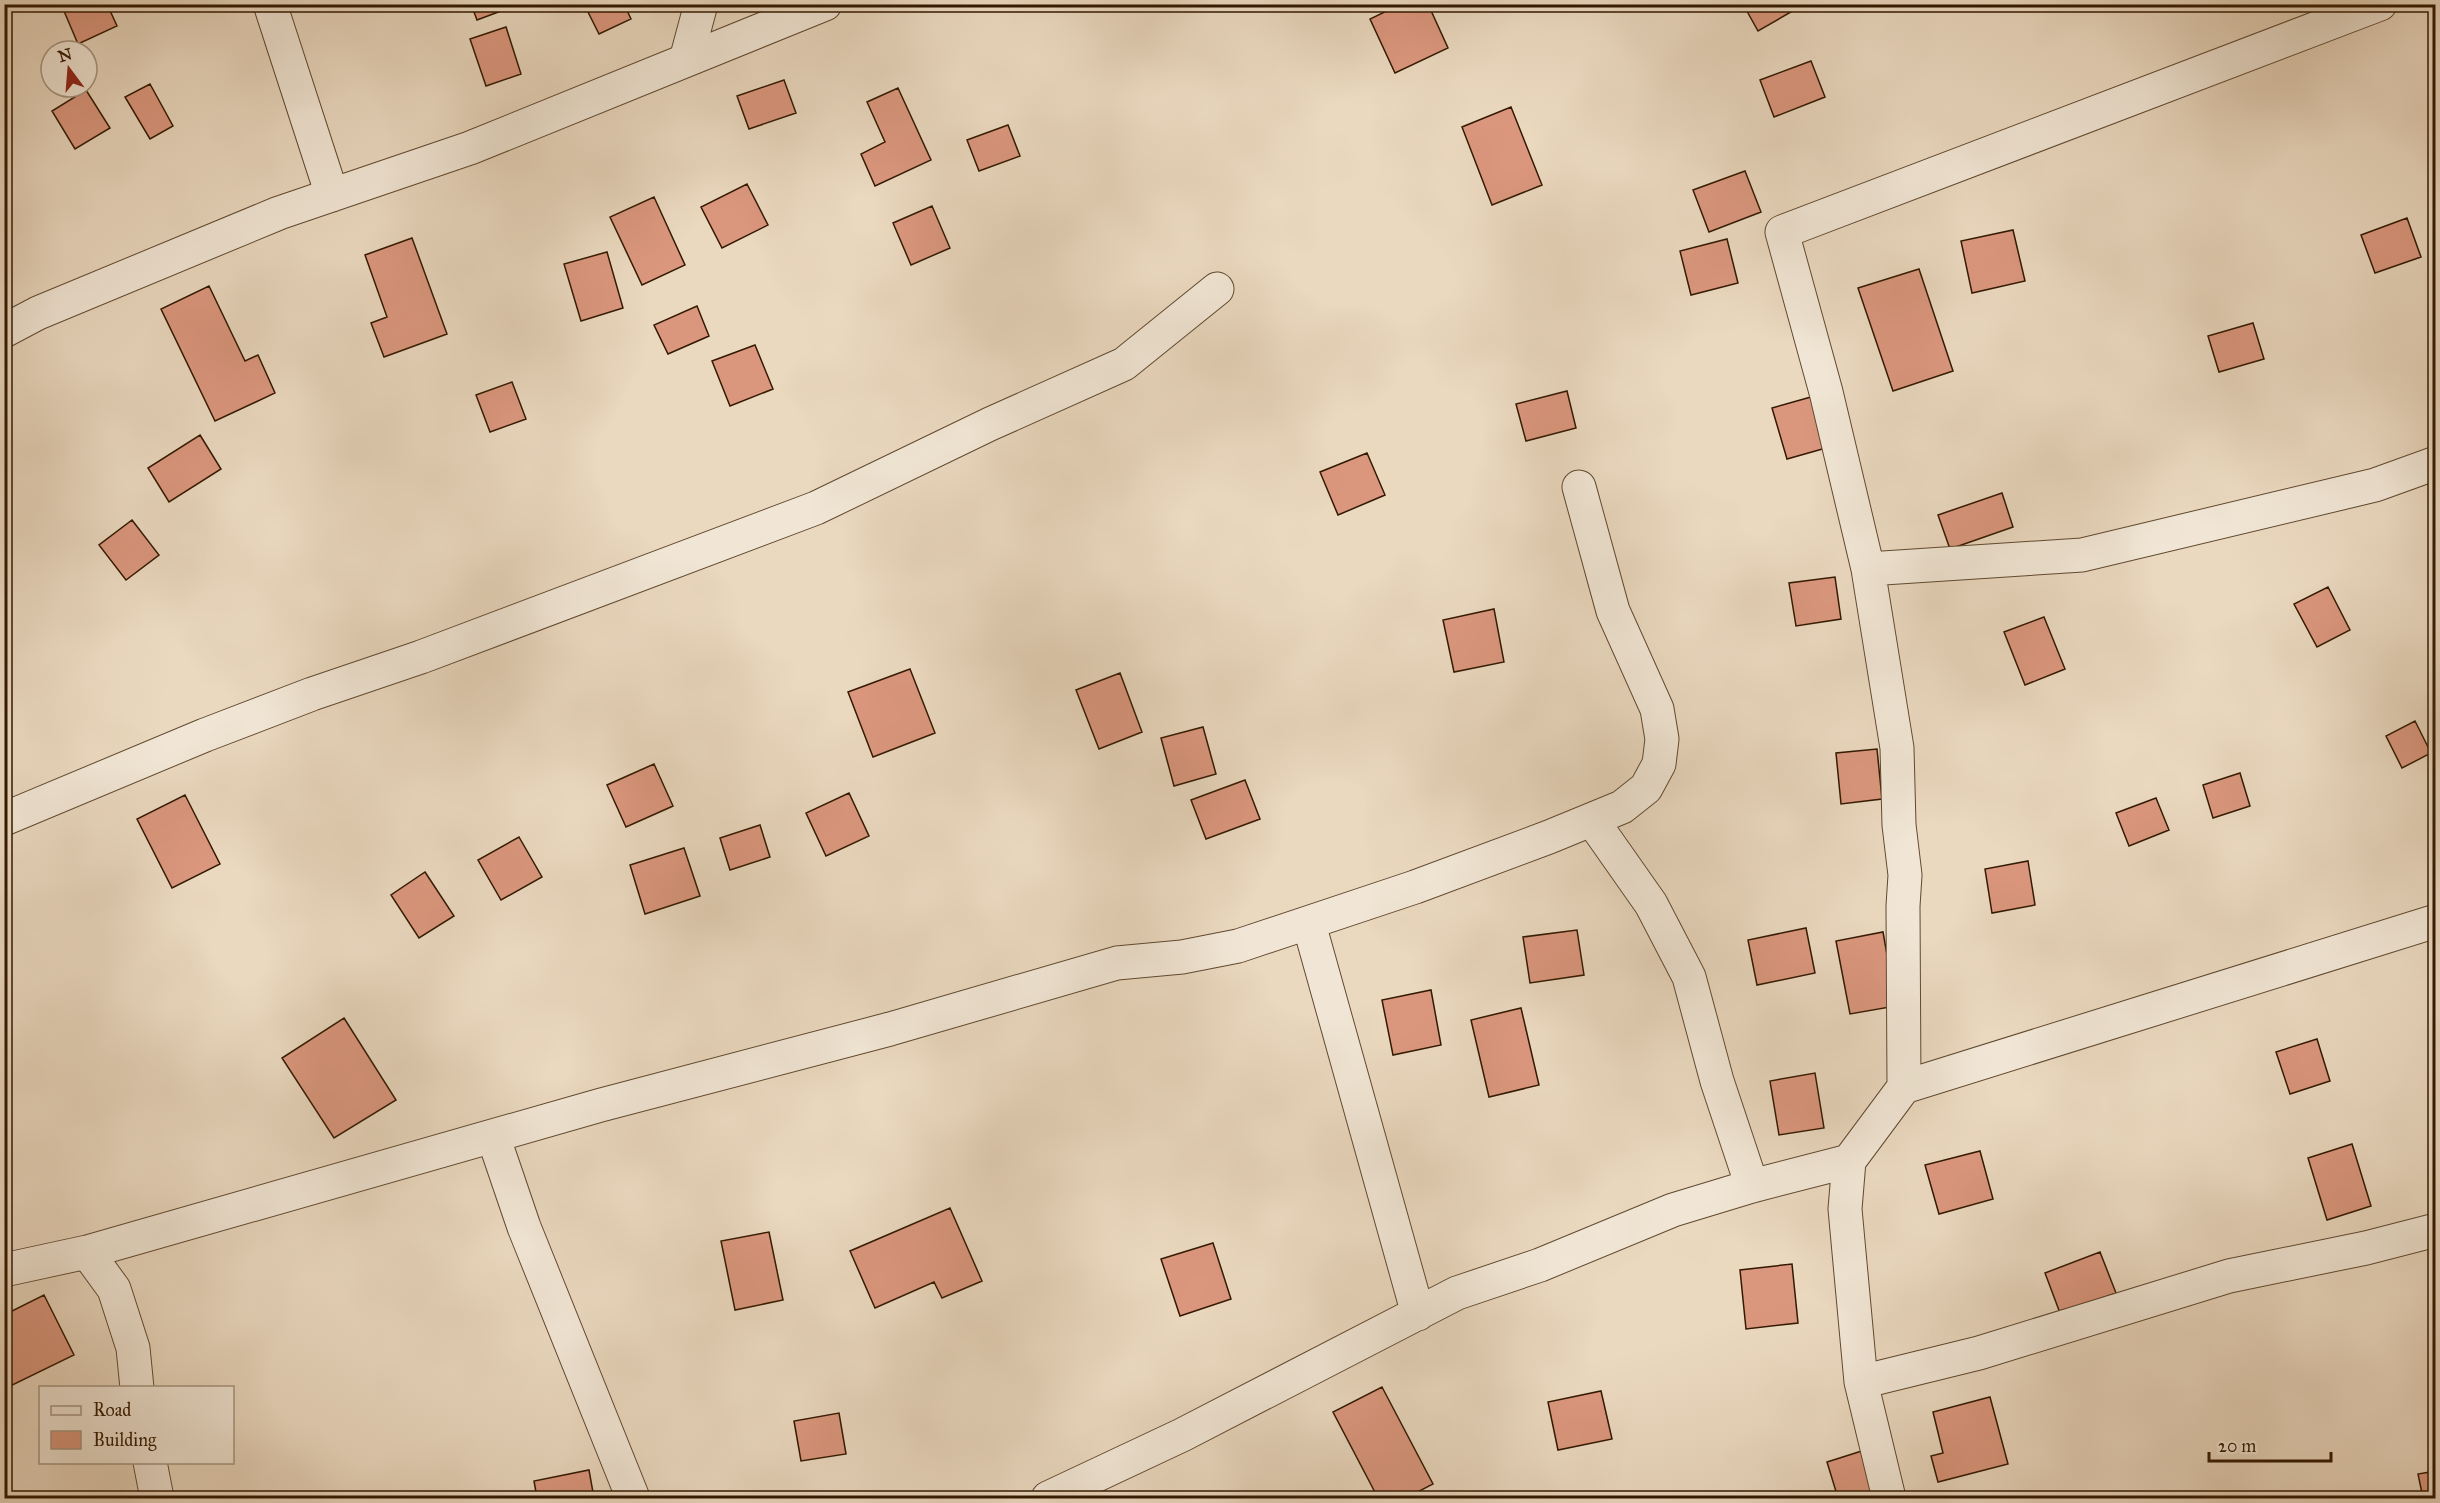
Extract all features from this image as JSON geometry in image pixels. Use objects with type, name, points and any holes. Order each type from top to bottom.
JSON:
[{"type":"street","points":[[270,4],[332,195]]},
{"type":"street","points":[[686,60],[701,4]]},
{"type":"street","points":[[4,332],[38,313],[279,213],[470,148],[825,4]]},
{"type":"street","points":[[1904,1087],[1903,906],[1905,875],[1899,825],[1897,748],[1868,569],[1826,392],[1782,232],[2380,4]]},
{"type":"street","points":[[4,819],[205,735],[312,694],[421,657],[816,508],[990,424],[1124,364],[1217,289]]},
{"type":"street","points":[[1868,569],[2082,555],[2375,485],[2436,463]]},
{"type":"street","points":[[4,1270],[87,1252],[493,1136],[890,1029],[1117,963],[1182,957],[1238,946],[1415,887],[1622,807],[1646,788],[1659,764],[1662,740],[1657,709],[1613,611],[1579,487]]},
{"type":"street","points":[[1592,820],[1651,904],[1689,977],[1717,1081],[1752,1186]]},
{"type":"street","points":[[1889,1498],[1862,1383],[1845,1209],[1849,1161],[1904,1087],[2436,921]]},
{"type":"street","points":[[1309,924],[1418,1314]]},
{"type":"street","points":[[493,1136],[528,1238],[633,1498]]},
{"type":"street","points":[[1048,1498],[1182,1436],[1457,1293],[1540,1265],[1673,1210],[1752,1186],[1849,1161]]},
{"type":"street","points":[[1862,1383],[1979,1353],[2229,1276],[2366,1248],[2436,1230]]},
{"type":"street","points":[[87,1252],[114,1289],[133,1348],[137,1386]]},
{"type":"street","points":[[150,1464],[157,1498]]},
{"type":"building","points":[[61,4],[107,4],[117,26],[89,39],[76,39]]},
{"type":"building","points":[[471,4],[508,4],[509,8],[477,20]]},
{"type":"building","points":[[584,4],[624,4],[631,19],[599,34]]},
{"type":"building","points":[[1401,4],[1428,4],[1448,48],[1395,73],[1370,19]]},
{"type":"building","points":[[1743,4],[1803,4],[1803,5],[1758,31]]},
{"type":"building","points":[[506,27],[521,74],[486,86],[470,39]]},
{"type":"building","points":[[1811,61],[1825,97],[1774,117],[1760,80]]},
{"type":"building","points":[[784,80],[796,113],[749,129],[737,96]]},
{"type":"building","points":[[150,84],[173,126],[150,139],[125,97]]},
{"type":"building","points":[[898,88],[931,160],[875,186],[861,154],[885,142],[867,102]]},
{"type":"building","points":[[71,99],[92,99],[110,128],[75,149],[52,111]]},
{"type":"building","points":[[1511,107],[1542,185],[1492,205],[1462,127]]},
{"type":"building","points":[[1008,125],[1020,156],[979,171],[967,140]]},
{"type":"building","points":[[1745,171],[1761,212],[1709,232],[1693,190]]},
{"type":"building","points":[[747,184],[768,225],[722,248],[701,207]]},
{"type":"building","points":[[654,197],[685,265],[642,285],[610,217]]},
{"type":"building","points":[[932,206],[950,248],[911,265],[893,223]]},
{"type":"building","points":[[2407,218],[2421,257],[2375,273],[2361,235]]},
{"type":"building","points":[[2013,230],[2025,281],[1972,293],[1961,241]]},
{"type":"building","points":[[412,238],[447,334],[384,357],[371,323],[387,317],[365,255]]},
{"type":"building","points":[[1727,239],[1738,283],[1691,295],[1680,251]]},
{"type":"building","points":[[607,252],[623,308],[581,321],[564,264]]},
{"type":"building","points":[[1919,269],[1953,371],[1893,391],[1858,288]]},
{"type":"building","points":[[209,286],[245,361],[258,355],[275,393],[215,421],[161,309]]},
{"type":"building","points":[[697,306],[709,336],[668,354],[654,325]]},
{"type":"building","points":[[2253,323],[2264,359],[2219,372],[2208,336]]},
{"type":"building","points":[[755,345],[773,389],[730,406],[712,361]]},
{"type":"building","points":[[512,382],[526,419],[490,432],[476,395]]},
{"type":"building","points":[[1567,391],[1576,428],[1526,441],[1516,404]]},
{"type":"building","points":[[1811,397],[1826,448],[1787,459],[1772,408]]},
{"type":"building","points":[[200,435],[221,469],[169,502],[148,468]]},
{"type":"building","points":[[1367,453],[1385,495],[1338,515],[1320,472]]},
{"type":"building","points":[[2002,493],[2013,527],[1950,549],[1938,515]]},
{"type":"building","points":[[132,520],[159,555],[126,580],[99,545]]},
{"type":"building","points":[[1835,577],[1841,619],[1796,626],[1789,583]]},
{"type":"building","points":[[2328,587],[2350,630],[2317,647],[2294,604]]},
{"type":"building","points":[[1494,609],[1504,662],[1454,672],[1443,620]]},
{"type":"building","points":[[2044,617],[2065,669],[2025,685],[2004,632]]},
{"type":"building","points":[[910,669],[935,733],[873,757],[848,692]]},
{"type":"building","points":[[1120,673],[1142,732],[1099,749],[1076,690]]},
{"type":"building","points":[[2415,721],[2431,753],[2402,768],[2386,736]]},
{"type":"building","points":[[1203,727],[1216,774],[1174,786],[1161,738]]},
{"type":"building","points":[[1877,749],[1882,799],[1841,804],[1836,753]]},
{"type":"building","points":[[654,764],[673,806],[626,827],[607,785]]},
{"type":"building","points":[[2240,773],[2250,806],[2213,818],[2203,785]]},
{"type":"building","points":[[1245,780],[1260,819],[1206,839],[1191,800]]},
{"type":"building","points":[[849,793],[869,836],[826,856],[806,813]]},
{"type":"building","points":[[185,795],[220,864],[172,888],[137,819]]},
{"type":"building","points":[[2156,798],[2169,830],[2129,846],[2116,813]]},
{"type":"building","points":[[760,825],[770,857],[730,870],[720,838]]},
{"type":"building","points":[[519,837],[542,877],[501,900],[478,860]]},
{"type":"building","points":[[684,848],[700,896],[645,914],[630,865]]},
{"type":"building","points":[[2028,861],[2035,905],[1992,913],[1985,869]]},
{"type":"building","points":[[425,872],[454,916],[419,938],[391,895]]},
{"type":"building","points":[[1806,928],[1815,973],[1757,985],[1748,940]]},
{"type":"building","points":[[1577,930],[1584,975],[1530,983],[1523,937]]},
{"type":"building","points":[[1883,932],[1896,1006],[1850,1014],[1836,941]]},
{"type":"building","points":[[1431,990],[1441,1045],[1393,1055],[1382,1000]]},
{"type":"building","points":[[1521,1008],[1539,1085],[1489,1097],[1471,1020]]},
{"type":"building","points":[[344,1018],[396,1100],[334,1138],[282,1058]]},
{"type":"building","points":[[2317,1039],[2330,1081],[2290,1094],[2276,1052]]},
{"type":"building","points":[[1815,1073],[1824,1128],[1779,1135],[1770,1081]]},
{"type":"building","points":[[2352,1144],[2371,1206],[2327,1220],[2308,1158]]},
{"type":"building","points":[[1980,1151],[1993,1199],[1939,1214],[1925,1165]]},
{"type":"building","points":[[950,1208],[982,1281],[942,1298],[934,1282],[875,1308],[850,1251]]},
{"type":"building","points":[[769,1232],[783,1300],[735,1310],[721,1241]]},
{"type":"building","points":[[1213,1243],[1231,1299],[1180,1316],[1161,1259]]},
{"type":"building","points":[[2100,1252],[2116,1293],[2060,1313],[2045,1273]]},
{"type":"building","points":[[1792,1264],[1798,1323],[1746,1329],[1740,1270]]},
{"type":"building","points":[[44,1295],[74,1355],[4,1389],[4,1315]]},
{"type":"building","points":[[1382,1387],[1433,1484],[1406,1498],[1378,1498],[1333,1412]]},
{"type":"building","points":[[1601,1391],[1612,1439],[1558,1450],[1548,1402]]},
{"type":"building","points":[[1990,1397],[2008,1464],[1938,1482],[1931,1456],[1943,1453],[1933,1412]]},
{"type":"building","points":[[839,1413],[846,1454],[801,1461],[794,1421]]},
{"type":"building","points":[[1868,1449],[1883,1498],[1838,1498],[1827,1462]]},
{"type":"building","points":[[589,1470],[594,1498],[537,1498],[534,1481]]},
{"type":"building","points":[[2436,1471],[2436,1498],[2423,1498],[2418,1474]]}]
